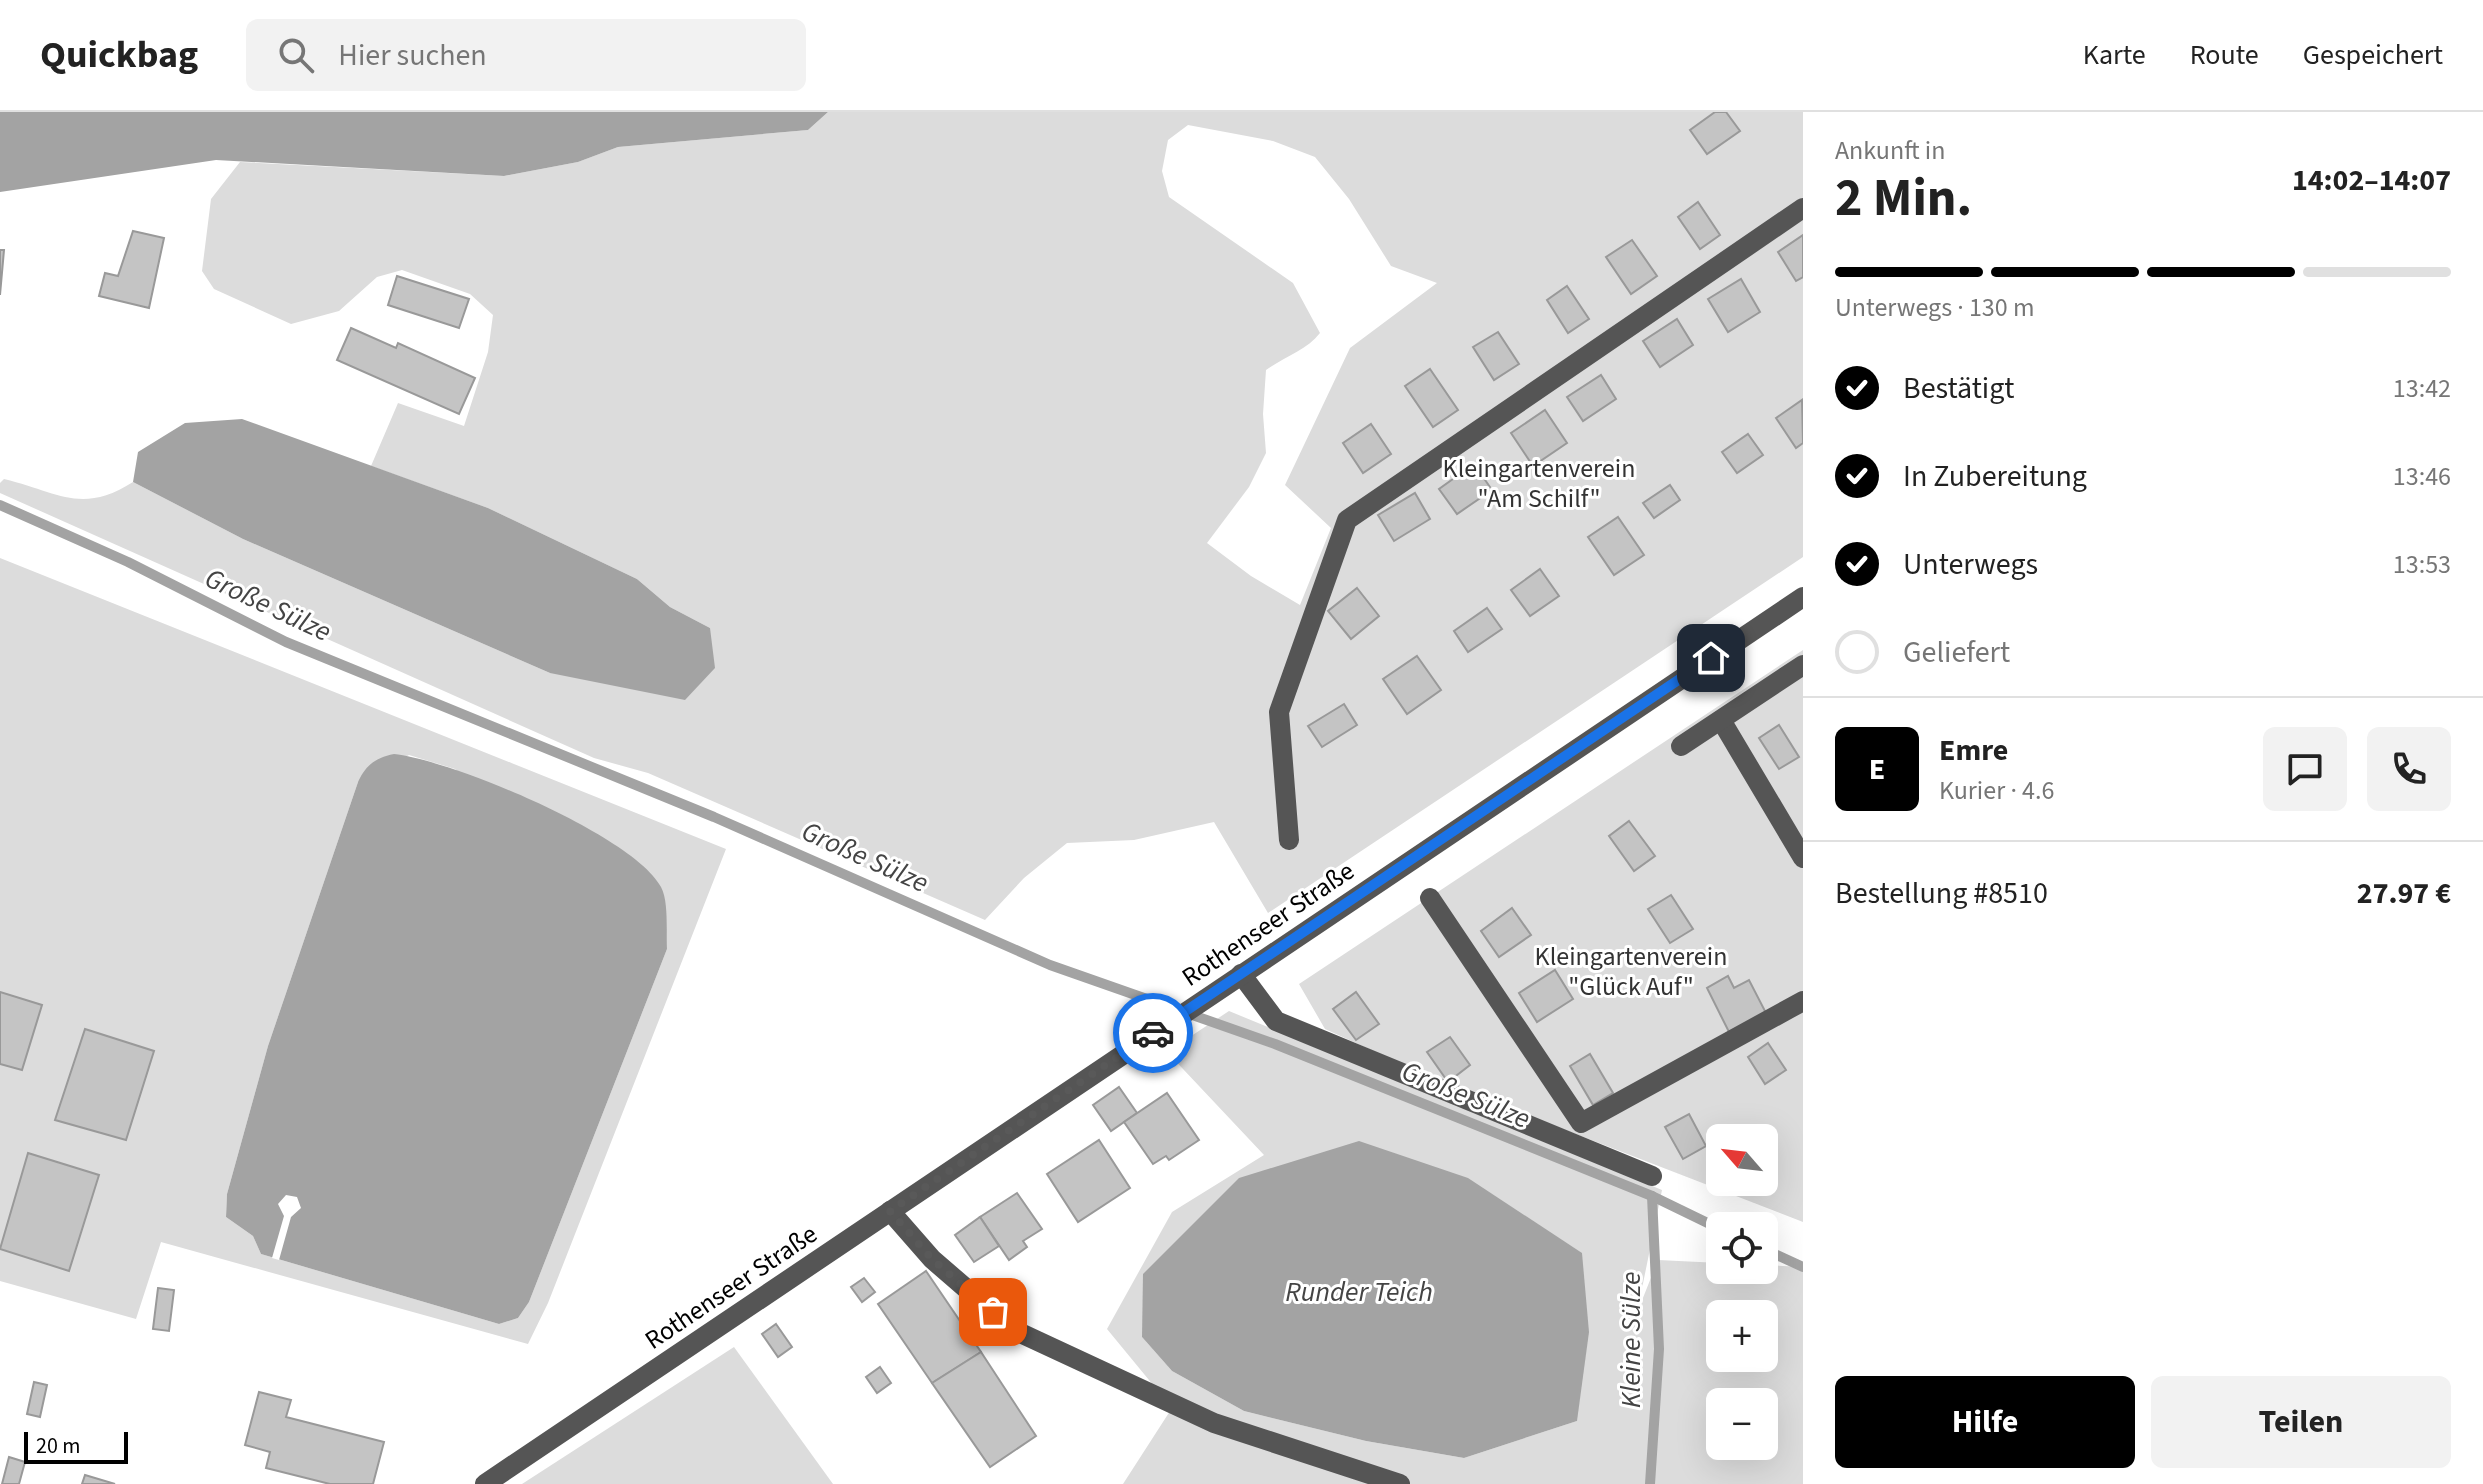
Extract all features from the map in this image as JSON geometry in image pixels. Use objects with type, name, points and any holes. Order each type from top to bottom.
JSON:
[{"type":"street","points":[[1289,840],[1279,712],[1347,520],[1803,208]]},
{"type":"street","name":"Rothenseer Straße","points":[[485,1484],[1803,597]]},
{"type":"street","points":[[1681,746],[1803,665]]},
{"type":"street","points":[[1721,720],[1803,858]]},
{"type":"street","points":[[1430,898],[1581,1123],[1803,1001]]},
{"type":"street","points":[[1241,974],[1276,1021],[1652,1176]]},
{"type":"street","points":[[890,1211],[932,1259],[1014,1330],[1214,1423],[1400,1484]]},
{"type":"green space","name":"Kleingartenverein \"Am Schilf\"","points":[[828,112],[1803,112],[1803,557],[1268,913],[1214,822],[1134,840],[1067,843],[1024,878],[985,920],[648,773],[594,758],[0,493],[0,483],[4,479],[69,498],[84,499],[115,492],[133,482],[243,539],[550,673],[710,628],[670,607],[637,579],[488,508],[371,466],[398,403],[464,426],[488,352],[493,315],[470,294],[402,270],[377,277],[339,311],[291,324],[214,289],[202,271],[211,199],[240,162],[504,176],[578,162],[618,147],[808,130]],"holes":[[[1188,125],[1273,141],[1315,157],[1349,199],[1391,266],[1437,283],[1350,348],[1285,485],[1331,528],[1300,605],[1251,576],[1207,543],[1249,487],[1266,453],[1263,414],[1266,370],[1302,349],[1320,333],[1293,283],[1169,197],[1162,171],[1168,140]]]},
{"type":"green space","points":[[0,558],[726,849],[548,1303],[528,1344],[161,1242],[136,1319],[0,1281]],"holes":[[[409,755],[455,769],[667,949],[529,1302],[518,1318],[499,1324],[261,1254],[253,1236],[226,1217],[227,1194],[268,1046],[358,782]]]},
{"type":"green space","name":"Kleingartenverein \"Glück Auf\"","points":[[1803,650],[1803,1222],[1736,1196],[1778,1196],[1778,1124],[1706,1124],[1706,1184],[1444,1083],[1325,1029],[1299,984]]},
{"type":"green space","points":[[1229,1011],[1662,1190],[1637,1313],[1658,1260],[1706,1262],[1706,1284],[1778,1284],[1778,1266],[1803,1267],[1803,1484],[1123,1484],[1172,1408],[1107,1329],[1172,1212],[1264,1155],[1167,1052]],"holes":[[[1142,1337],[1577,1421],[1464,1458],[1366,1441],[1244,1411],[1172,1371]]]},
{"type":"green space","points":[[734,1347],[833,1484],[522,1484]]},
{"type":"water","points":[[0,112],[828,112],[808,130],[618,147],[578,162],[504,176],[216,160],[0,192]]},
{"type":"water","points":[[242,419],[488,508],[637,579],[670,607],[710,628],[715,668],[685,700],[550,673],[243,539],[133,482],[138,452],[185,423]]},
{"type":"water","points":[[394,754],[421,759],[497,785],[580,824],[644,867],[661,887],[665,901],[667,949],[529,1302],[518,1318],[499,1324],[261,1254],[253,1236],[226,1217],[227,1194],[268,1046],[358,782],[372,763]]},
{"type":"water","name":"Runder Teich","points":[[1359,1141],[1468,1178],[1582,1253],[1589,1332],[1577,1421],[1464,1458],[1366,1441],[1244,1411],[1172,1371],[1142,1337],[1143,1274],[1239,1178]]},
{"type":"pier","points":[[286,1195],[297,1197],[301,1208],[291,1217],[279,1260],[272,1258],[284,1216],[278,1204]]},
{"type":"building","points":[[1715,112],[1726,112],[1740,131],[1707,154],[1690,130]]},
{"type":"building","points":[[1698,202],[1720,235],[1700,249],[1678,217]]},
{"type":"building","points":[[133,231],[164,238],[149,308],[99,296],[105,273],[118,276]]},
{"type":"building","points":[[1803,235],[1803,277],[1796,281],[1778,252]]},
{"type":"building","points":[[1632,240],[1657,276],[1631,294],[1606,257]]},
{"type":"building","points":[[0,250],[4,250],[0,295]]},
{"type":"building","points":[[397,276],[469,299],[459,328],[388,305]]},
{"type":"building","points":[[1741,279],[1760,312],[1728,332],[1708,299]]},
{"type":"building","points":[[1567,286],[1589,319],[1568,333],[1547,300]]},
{"type":"building","points":[[1677,319],[1693,345],[1660,367],[1643,341]]},
{"type":"building","points":[[351,328],[396,348],[398,343],[475,378],[459,414],[337,360]]},
{"type":"building","points":[[1498,332],[1519,364],[1494,380],[1473,347]]},
{"type":"building","points":[[1430,369],[1458,410],[1433,427],[1405,386]]},
{"type":"building","points":[[1601,375],[1616,399],[1583,421],[1567,397]]},
{"type":"building","points":[[1802,400],[1803,443],[1796,448],[1776,418]]},
{"type":"building","points":[[1545,410],[1567,443],[1533,466],[1511,433]]},
{"type":"building","points":[[1371,424],[1391,454],[1363,473],[1343,443]]},
{"type":"building","points":[[1748,434],[1763,455],[1737,473],[1722,452]]},
{"type":"building","points":[[1474,464],[1492,490],[1457,514],[1439,489]]},
{"type":"building","points":[[1670,485],[1680,500],[1654,518],[1643,503]]},
{"type":"building","points":[[1415,493],[1430,519],[1394,541],[1378,515]]},
{"type":"building","points":[[1618,517],[1644,555],[1614,575],[1588,537]]},
{"type":"building","points":[[1540,569],[1559,596],[1530,616],[1511,590]]},
{"type":"building","points":[[1357,588],[1379,616],[1351,639],[1328,611]]},
{"type":"building","points":[[1487,608],[1502,629],[1468,652],[1454,631]]},
{"type":"building","points":[[1417,656],[1441,690],[1407,714],[1383,679]]},
{"type":"building","points":[[1344,704],[1357,725],[1322,747],[1308,726]]},
{"type":"building","points":[[1779,725],[1799,757],[1779,769],[1759,738]]},
{"type":"building","points":[[1629,821],[1655,856],[1634,871],[1609,836]]},
{"type":"building","points":[[1671,895],[1693,929],[1670,943],[1648,909]]},
{"type":"building","points":[[1512,908],[1531,935],[1499,957],[1481,931]]},
{"type":"building","points":[[1555,970],[1573,999],[1537,1022],[1519,993]]},
{"type":"building","points":[[1728,976],[1734,988],[1749,980],[1766,1013],[1729,1032],[1707,988]]},
{"type":"building","points":[[0,992],[42,1005],[22,1070],[0,1064]]},
{"type":"building","points":[[1356,992],[1379,1024],[1356,1040],[1333,1009]]},
{"type":"building","points":[[85,1029],[154,1051],[126,1140],[55,1120]]},
{"type":"building","points":[[1450,1037],[1470,1065],[1448,1082],[1427,1052]]},
{"type":"building","points":[[1768,1043],[1786,1070],[1765,1084],[1748,1057]]},
{"type":"building","points":[[1590,1054],[1613,1093],[1593,1105],[1570,1066]]},
{"type":"building","points":[[1119,1087],[1137,1113],[1111,1131],[1093,1105]]},
{"type":"building","points":[[1167,1093],[1199,1140],[1169,1160],[1166,1156],[1153,1164],[1124,1122]]},
{"type":"building","points":[[1689,1114],[1706,1146],[1683,1159],[1665,1127]]},
{"type":"building","points":[[1099,1140],[1130,1188],[1078,1222],[1047,1174]]},
{"type":"building","points":[[28,1153],[99,1175],[69,1271],[0,1249]]},
{"type":"building","points":[[1017,1193],[1042,1229],[1023,1241],[1027,1247],[1009,1260],[980,1217]]},
{"type":"building","points":[[980,1217],[999,1246],[974,1262],[955,1235]]},
{"type":"building","points":[[926,1271],[981,1352],[932,1383],[878,1304]]},
{"type":"building","points":[[864,1278],[875,1292],[862,1302],[851,1287]]},
{"type":"building","points":[[158,1288],[174,1290],[169,1331],[153,1329]]},
{"type":"building","points":[[776,1324],[792,1347],[778,1357],[762,1334]]},
{"type":"building","points":[[981,1352],[1036,1436],[990,1467],[932,1383]]},
{"type":"building","points":[[880,1367],[891,1383],[877,1393],[866,1377]]},
{"type":"building","points":[[34,1382],[47,1385],[40,1417],[27,1414]]},
{"type":"building","points":[[259,1392],[291,1400],[286,1417],[384,1442],[373,1484],[330,1484],[266,1468],[270,1452],[245,1445]]},
{"type":"building","points":[[9,1457],[25,1462],[19,1484],[2,1484]]},
{"type":"building","points":[[85,1475],[115,1484],[82,1484]]},
{"type":"waterway","name":"Große Sülze","points":[[0,505],[128,562],[286,642],[714,817],[1050,965],[1275,1044],[1652,1196],[1706,1222]]},
{"type":"waterway","name":"Kleine Sülze","points":[[1650,1484],[1659,1349],[1652,1196]]},
{"type":"waterway","name":"Große Sülze","points":[[1778,1255],[1803,1267]]},
{"type":"way so far","points":[[993,1312],[932,1259],[890,1211],[1153,1033]]},
{"type":"route","points":[[1153,1033],[1711,658]]}]
